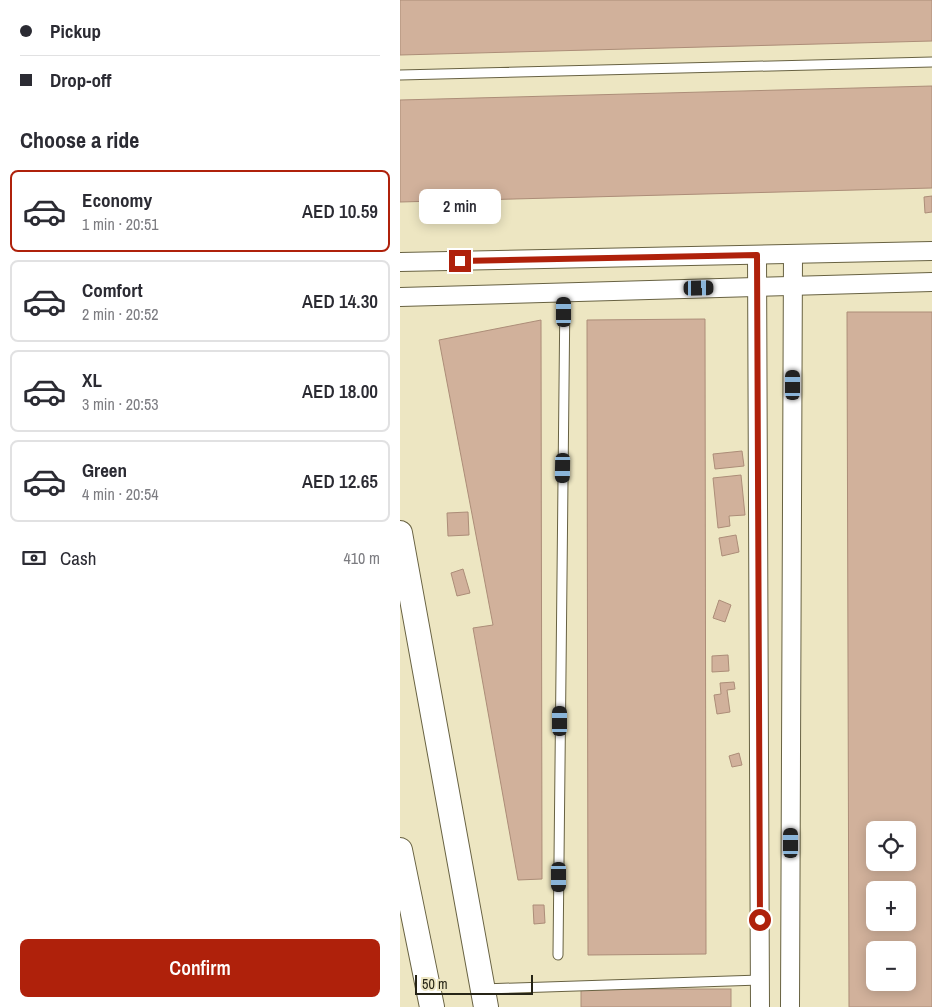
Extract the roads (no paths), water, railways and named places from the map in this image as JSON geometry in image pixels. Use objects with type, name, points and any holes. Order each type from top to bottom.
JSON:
[{"type":"main road","points":[[400,533],[485,998]]},
{"type":"main road","points":[[400,850],[432,1007]]},
{"type":"street","points":[[400,262],[932,251]]},
{"type":"street","points":[[790,1007],[793,254]]},
{"type":"street","points":[[757,255],[760,1007]]},
{"type":"street","points":[[400,296],[932,282]]},
{"type":"lane","points":[[400,75],[932,62]]},
{"type":"lane","points":[[558,955],[564,292]]},
{"type":"lane","points":[[485,998],[760,980]]}]
